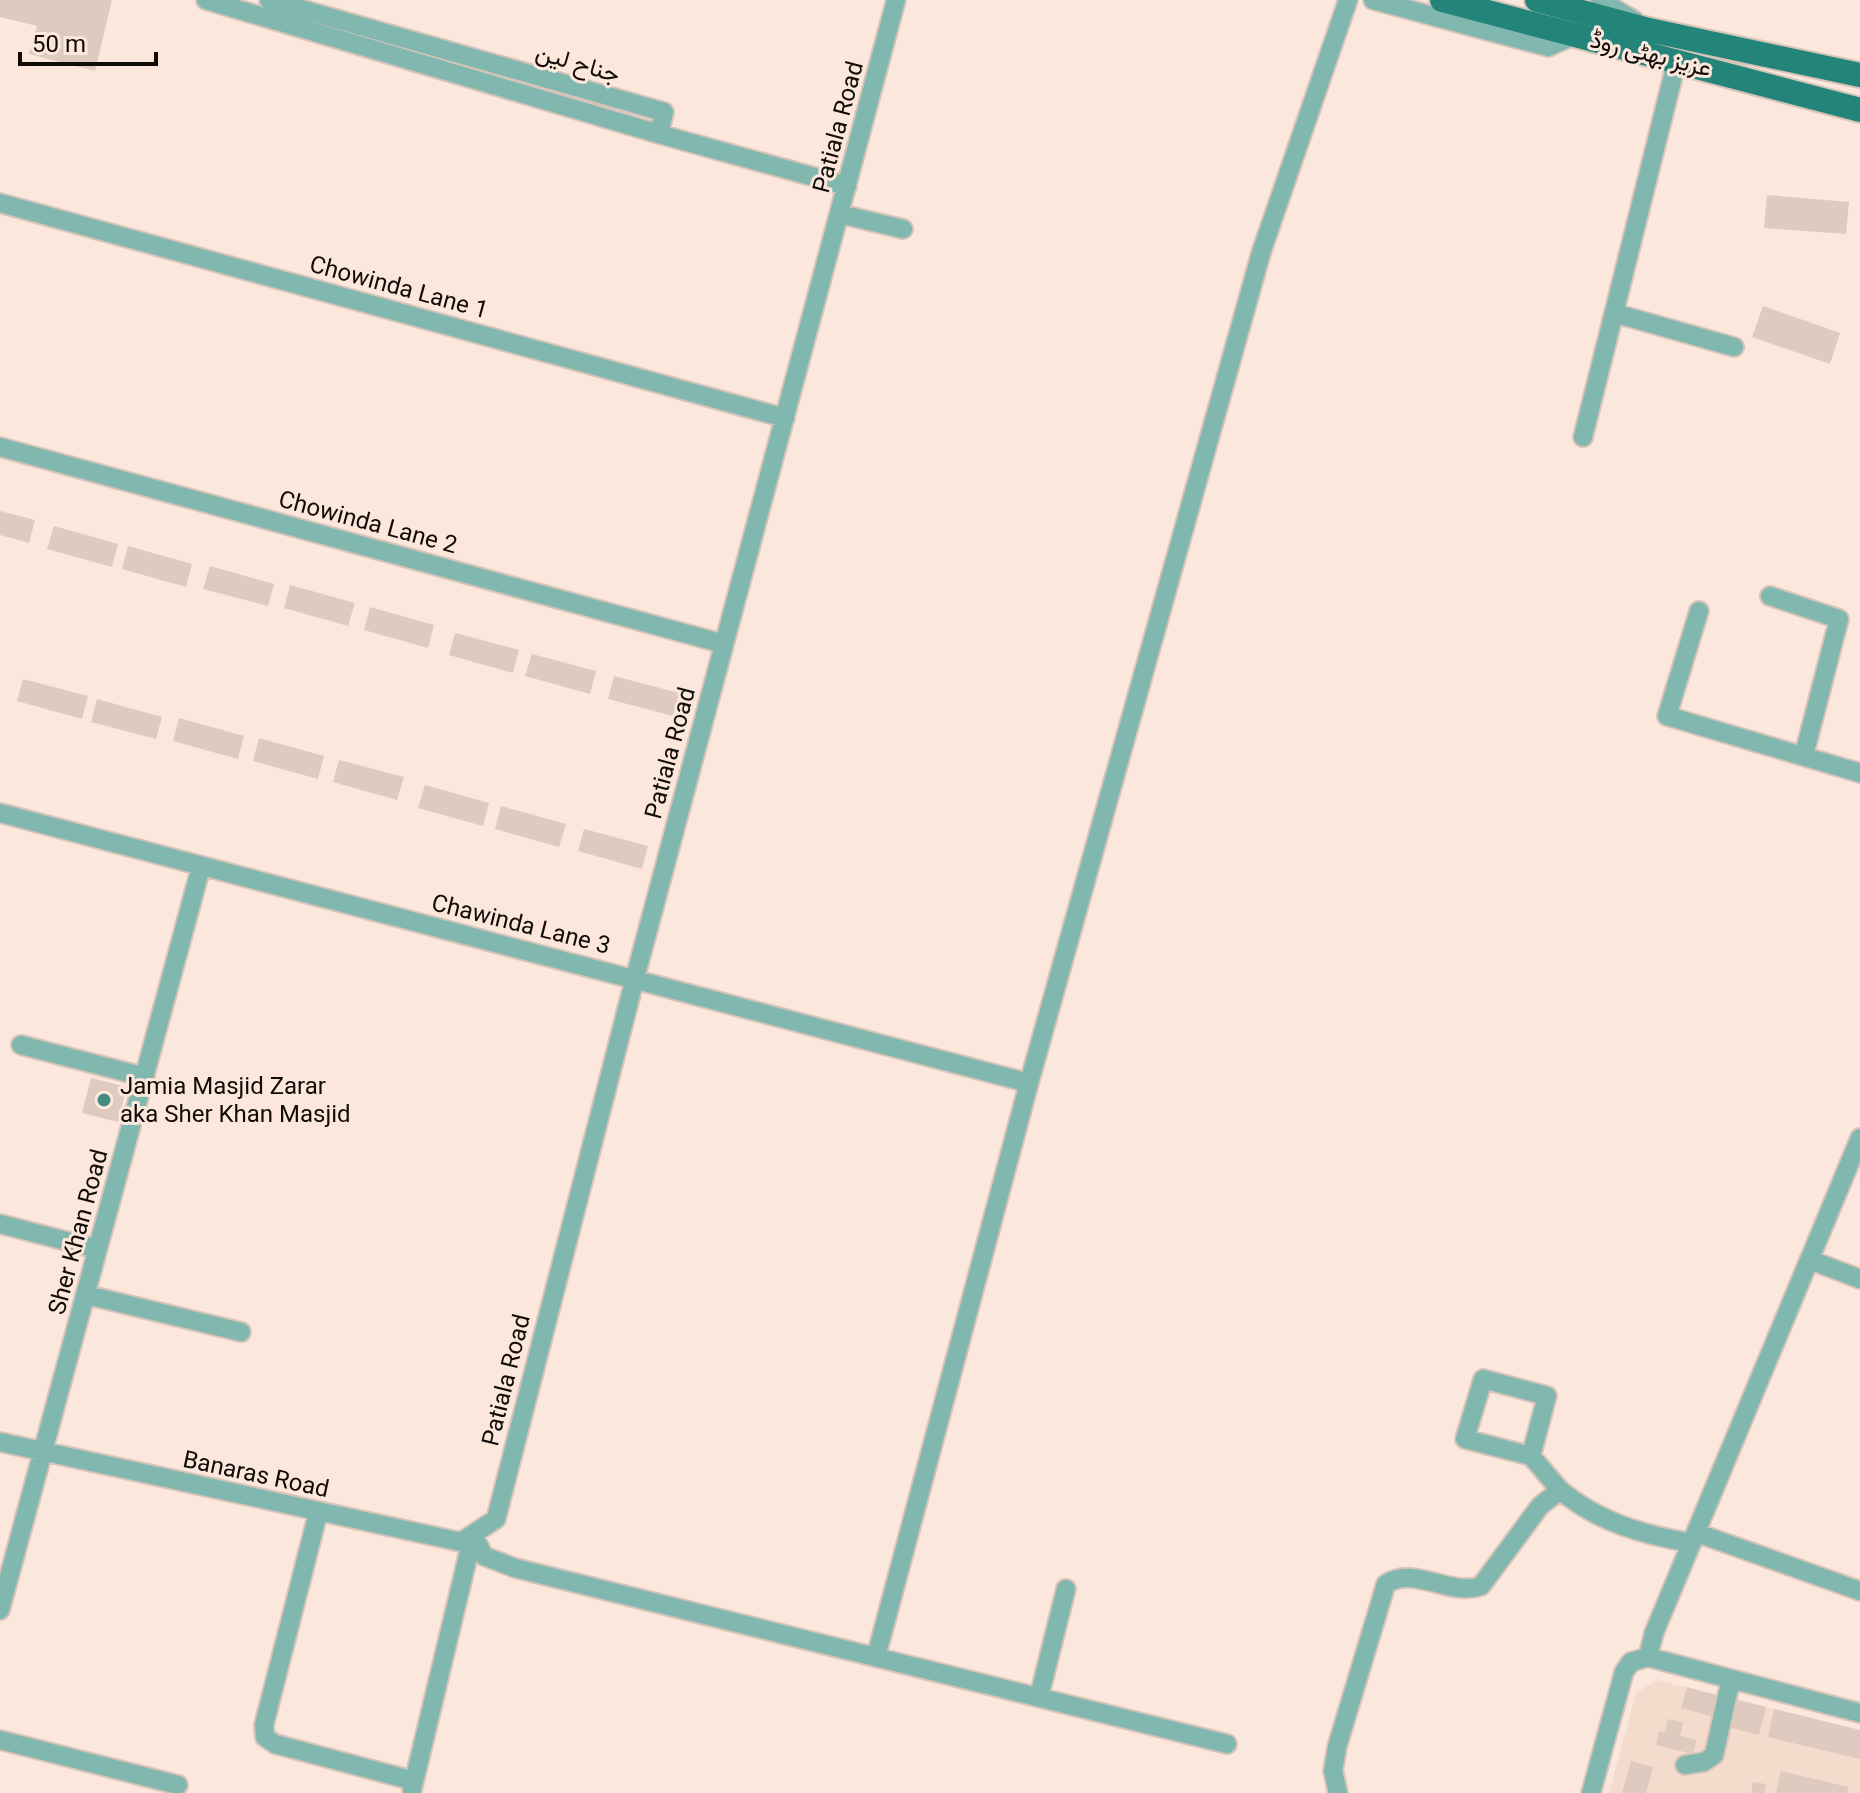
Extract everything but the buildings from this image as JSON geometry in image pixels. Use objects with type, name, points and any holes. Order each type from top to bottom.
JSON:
[{"type":"main road","name":"عزیز بھٹی روڈ","points":[[1442,0],[1860,110]]},
{"type":"main road","name":"عزیز بھٹی روڈ","points":[[1537,0],[1649,30],[1860,75]]},
{"type":"street","points":[[206,0],[354,46],[847,186]]},
{"type":"street","name":"جناح لین","points":[[269,0],[664,112],[659,134]]},
{"type":"street","name":"Patiala Road","points":[[473,1535],[496,1519],[635,978],[896,0]]},
{"type":"street","points":[[876,1657],[1029,1083],[1261,253],[1348,0]]},
{"type":"street","points":[[1373,0],[1548,47],[1575,35]]},
{"type":"street","points":[[1600,0],[1649,30]]},
{"type":"street","points":[[354,46],[359,26]]},
{"type":"street","points":[[1583,437],[1677,60]]},
{"type":"street","points":[[485,83],[490,63]]},
{"type":"street","name":"Chowinda Lane 1","points":[[0,203],[785,418]]},
{"type":"street","points":[[840,214],[903,229]]},
{"type":"street","points":[[1614,313],[1734,347]]},
{"type":"street","name":"Chowinda Lane 2","points":[[0,447],[724,644]]},
{"type":"street","points":[[1770,596],[1839,619],[1804,755]]},
{"type":"street","points":[[1699,611],[1667,716],[1860,773]]},
{"type":"street","name":"Chawinda Lane 3","points":[[0,813],[1029,1083]]},
{"type":"street","name":"Sher Khan Road","points":[[0,1610],[201,867]]},
{"type":"street","points":[[21,1045],[145,1077]]},
{"type":"street","points":[[1648,1657],[1694,1538],[1860,1138]]},
{"type":"street","points":[[0,1224],[97,1249]]},
{"type":"street","points":[[1810,1260],[1860,1279]]},
{"type":"street","points":[[87,1295],[241,1332]]},
{"type":"street","points":[[1531,1456],[1547,1396],[1483,1379],[1465,1439],[1531,1456],[1560,1490],[1595,1517],[1667,1539],[1694,1538],[1860,1591]]},
{"type":"street","name":"Banaras Road","points":[[0,1442],[461,1542],[473,1535]]},
{"type":"street","points":[[1338,1793],[1333,1771],[1337,1747],[1386,1584],[1396,1577],[1409,1577],[1470,1590],[1481,1586],[1540,1506],[1560,1490]]},
{"type":"street","points":[[318,1513],[264,1725],[265,1737],[275,1744],[413,1787],[473,1535]]},
{"type":"street","points":[[473,1535],[484,1556],[515,1568],[1227,1744]]},
{"type":"street","points":[[1039,1697],[1066,1589]]},
{"type":"street","points":[[1591,1793],[1624,1672],[1631,1662],[1648,1657],[1860,1713]]},
{"type":"street","points":[[1685,1765],[1696,1764],[1714,1755],[1731,1679]]},
{"type":"street","points":[[0,1740],[178,1785]]},
{"type":"shaded area","points":[[1657,1680],[1860,1730],[1860,1793],[1609,1793],[1636,1693]]},
{"type":"place","name":"Jamia Masjid Zarar aka Sher Khan Masjid","points":[[104,1100]]}]
